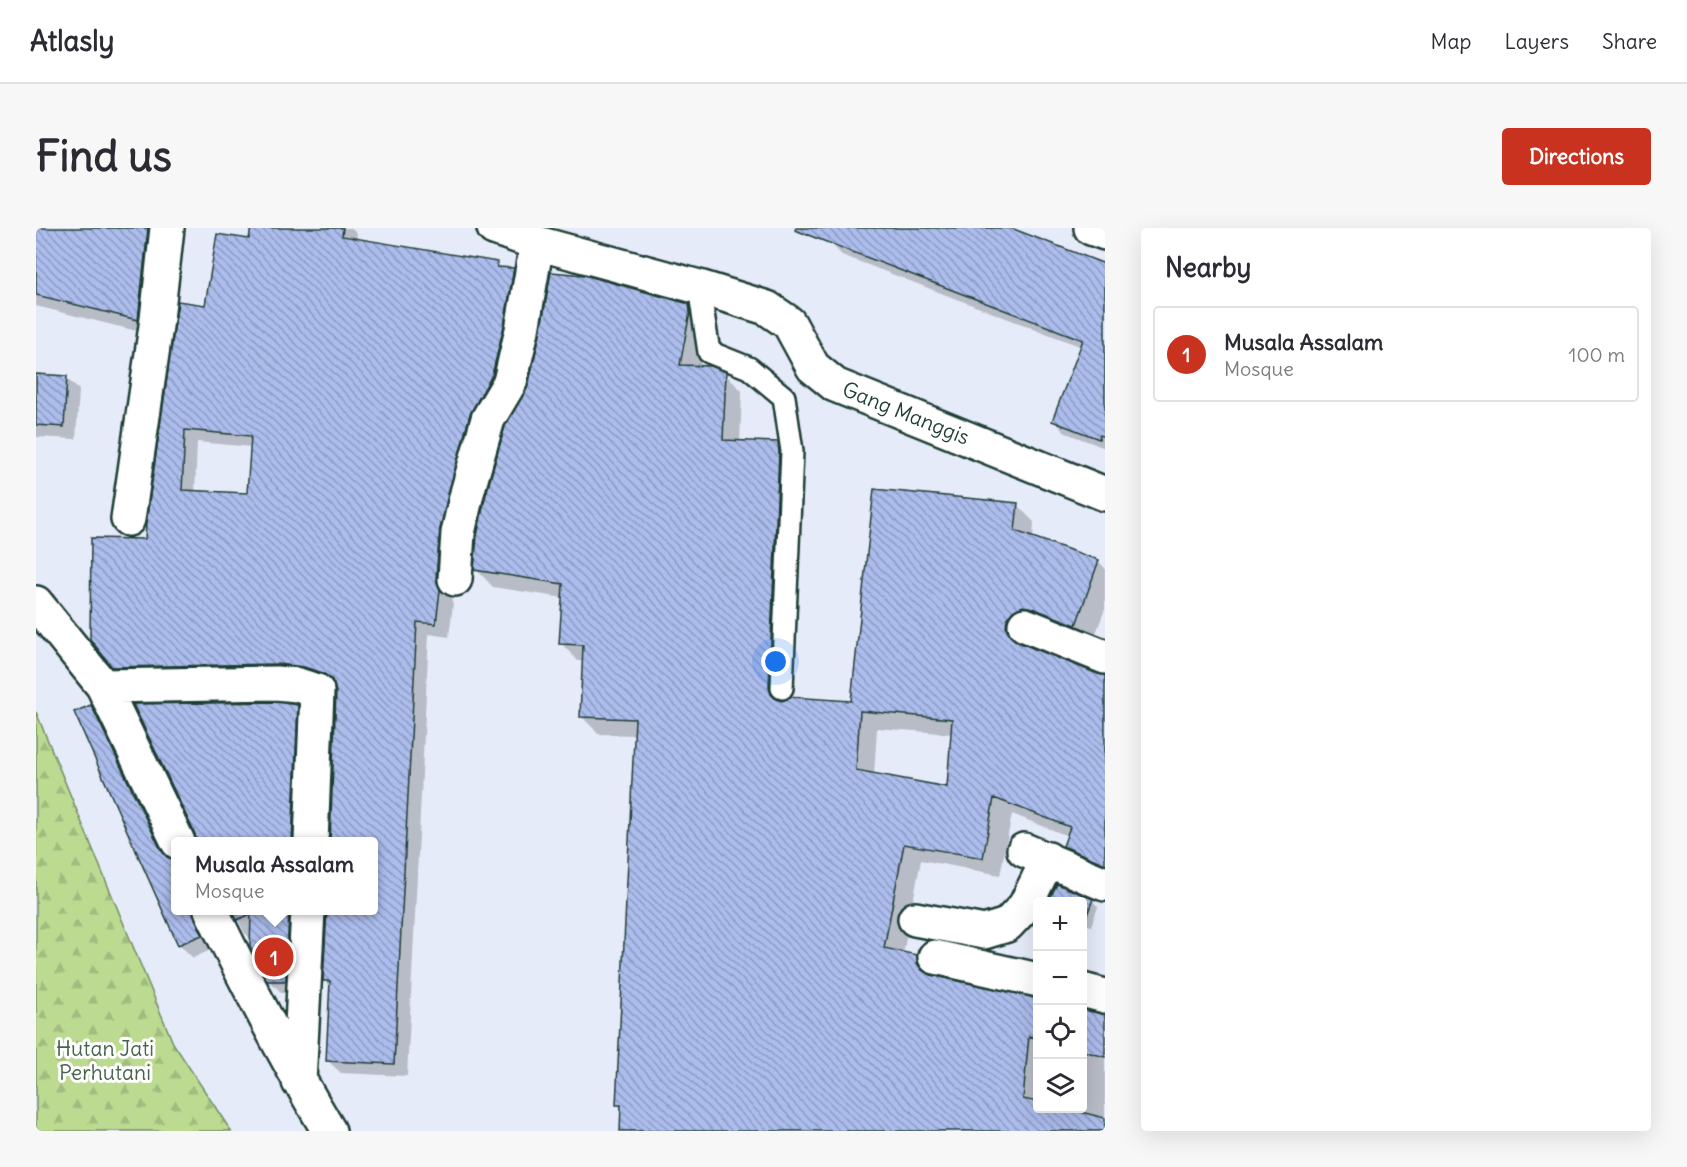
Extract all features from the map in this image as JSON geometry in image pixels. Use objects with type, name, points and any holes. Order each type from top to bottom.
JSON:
[{"type":"street","points":[[128,519],[157,319],[167,228]]},
{"type":"street","name":"Gang Manggis","points":[[494,228],[537,243],[767,308],[789,323],[813,367],[836,385],[1105,494]]},
{"type":"street","points":[[1091,228],[1105,233]]},
{"type":"street","points":[[455,579],[458,532],[467,493],[488,419],[510,382],[522,330],[537,243]]},
{"type":"street","points":[[36,603],[103,686],[176,837]]},
{"type":"street","points":[[1025,625],[1105,657]]},
{"type":"street","points":[[103,686],[276,683],[298,685],[317,691],[311,837]]},
{"type":"street","points":[[915,919],[984,932],[1007,926],[1025,906],[1036,854],[1105,884]]},
{"type":"street","points":[[213,915],[248,987],[299,1082],[329,1131]]},
{"type":"street","points":[[299,1082],[308,915]]},
{"type":"street","points":[[935,957],[1033,979]]},
{"type":"street","points":[[1087,991],[1105,996]]},
{"type":"lane","points":[[699,287],[709,352],[749,368],[784,397],[792,451],[782,688]]},
{"type":"green space","name":"Hutan Jati Perhutani","points":[[36,712],[173,1043],[231,1131],[36,1131]]},
{"type":"building","points":[[36,228],[148,228],[138,320],[36,295]]},
{"type":"building","points":[[251,228],[343,228],[342,236],[498,262],[497,267],[514,268],[504,326],[492,375],[470,414],[440,529],[436,578],[440,590],[436,624],[417,622],[394,1064],[326,1061],[330,981],[323,981],[327,915],[378,915],[378,837],[330,837],[336,692],[332,680],[323,673],[304,667],[278,664],[112,667],[90,639],[91,538],[145,539],[178,301],[205,305],[217,234],[249,239]],"holes":[[[185,430],[251,436],[247,493],[182,490]]]},
{"type":"building","points":[[796,228],[1011,228],[1105,264],[1105,437],[1100,435],[1099,439],[1052,421],[1083,340],[795,230]]},
{"type":"building","points":[[551,272],[584,275],[689,304],[690,312],[680,365],[711,366],[726,372],[723,440],[778,442],[769,687],[771,694],[782,701],[791,697],[851,701],[874,489],[1018,503],[1015,531],[1099,560],[1076,625],[1023,606],[1013,611],[1007,619],[1006,627],[1010,636],[1018,642],[1105,675],[1105,864],[1063,846],[1070,827],[994,798],[983,858],[904,844],[884,948],[917,955],[917,963],[922,970],[931,975],[1033,997],[1033,1037],[1029,1036],[1023,1099],[1033,1101],[1033,1113],[1085,1113],[1105,1118],[1105,1131],[620,1131],[621,1105],[616,1105],[635,719],[580,717],[583,645],[559,644],[563,584],[474,570],[477,536],[485,498],[505,426],[528,386]],"holes":[[[860,711],[952,719],[947,787],[856,770]]]},
{"type":"building","points":[[36,374],[67,376],[64,427],[36,425]]},
{"type":"building","points":[[275,702],[298,705],[292,837],[195,837],[133,704]]},
{"type":"building","points":[[91,705],[161,850],[171,858],[171,915],[195,915],[202,935],[178,945],[74,712]]},
{"type":"building","points":[[1057,884],[1093,899],[1087,915],[1087,897],[1050,897]]},
{"type":"building","points":[[234,915],[249,915],[237,920]]},
{"type":"building","points":[[251,915],[289,915],[286,981],[267,981],[250,948]]},
{"type":"building","points":[[1087,1011],[1105,1014],[1105,1057],[1087,1052]]},
{"type":"place","name":"Musala Assalam","points":[[274,957]]}]
